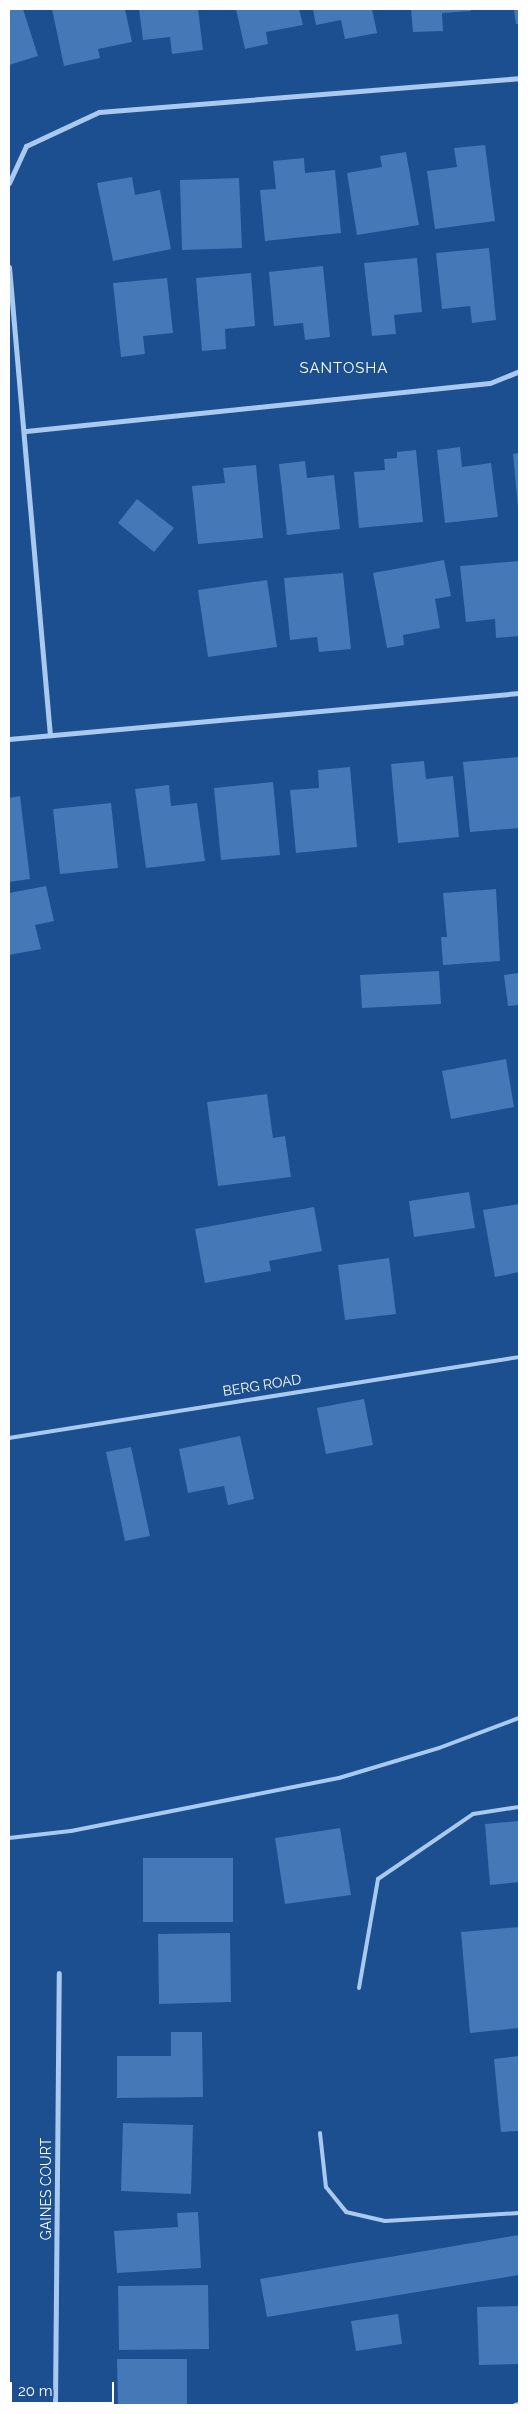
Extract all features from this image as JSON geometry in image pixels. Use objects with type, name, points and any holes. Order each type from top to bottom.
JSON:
[{"type":"street","points":[[9,184],[26,146],[99,112],[519,78]]},
{"type":"street","points":[[9,267],[26,431],[50,735]]},
{"type":"street","points":[[26,431],[490,383],[519,371]]},
{"type":"street","points":[[9,739],[519,693]]},
{"type":"street","name":"GAINES COURT","points":[[55,2405],[59,1973]]},
{"type":"lane","name":"BERG ROAD","points":[[9,1438],[519,1357]]},
{"type":"lane","points":[[9,1838],[71,1831],[339,1778],[439,1748],[519,1718]]},
{"type":"lane","points":[[359,1988],[378,1879],[473,1814],[519,1807]]},
{"type":"lane","points":[[320,2132],[326,2187],[346,2212],[385,2221],[519,2213]]},
{"type":"lane","points":[[515,2405],[519,2404]]},
{"type":"building","points":[[9,9],[23,9],[38,56],[9,65]]},
{"type":"building","points":[[52,9],[125,9],[132,42],[98,49],[100,58],[64,66]]},
{"type":"building","points":[[139,9],[198,9],[203,50],[172,54],[170,37],[143,40]]},
{"type":"building","points":[[236,9],[299,9],[303,25],[266,32],[268,44],[245,49]]},
{"type":"building","points":[[313,9],[372,9],[377,33],[345,39],[341,20],[316,25]]},
{"type":"building","points":[[411,9],[471,9],[471,11],[442,13],[443,31],[413,32]]},
{"type":"building","points":[[514,9],[519,9],[519,24],[516,24]]},
{"type":"building","points":[[485,145],[495,221],[435,229],[427,171],[457,167],[454,148]]},
{"type":"building","points":[[406,152],[419,225],[357,235],[347,173],[382,167],[380,156]]},
{"type":"building","points":[[304,158],[305,173],[335,170],[341,233],[265,241],[260,190],[276,189],[273,161]]},
{"type":"building","points":[[132,177],[135,195],[160,190],[171,249],[113,261],[97,183]]},
{"type":"building","points":[[239,178],[242,248],[182,250],[180,180]]},
{"type":"building","points":[[489,248],[496,320],[472,323],[470,306],[442,309],[436,253]]},
{"type":"building","points":[[417,258],[422,312],[394,315],[396,334],[372,336],[364,263]]},
{"type":"building","points":[[323,266],[330,337],[305,340],[303,323],[274,326],[269,272]]},
{"type":"building","points":[[251,273],[255,326],[225,329],[226,349],[202,351],[196,278]]},
{"type":"building","points":[[167,278],[173,333],[143,336],[145,354],[121,357],[113,283]]},
{"type":"building","points":[[460,447],[462,467],[491,463],[498,517],[445,523],[437,450]]},
{"type":"building","points":[[416,450],[423,522],[359,528],[354,472],[385,470],[384,459],[397,458],[397,452]]},
{"type":"building","points":[[519,453],[519,507],[518,507],[513,454]]},
{"type":"building","points":[[305,461],[307,478],[334,475],[340,529],[287,535],[279,464]]},
{"type":"building","points":[[256,465],[263,538],[198,544],[192,486],[225,483],[223,468]]},
{"type":"building","points":[[137,499],[174,528],[154,552],[118,523]]},
{"type":"building","points":[[444,560],[451,596],[435,599],[440,628],[403,635],[404,645],[387,648],[373,573]]},
{"type":"building","points":[[519,561],[519,636],[496,638],[495,619],[466,622],[460,566]]},
{"type":"building","points":[[343,573],[351,649],[319,652],[317,637],[290,640],[284,578]]},
{"type":"building","points":[[267,580],[277,647],[208,657],[198,590]]},
{"type":"building","points":[[519,757],[519,828],[470,832],[463,762]]},
{"type":"building","points":[[424,761],[426,779],[453,776],[459,837],[398,843],[391,764]]},
{"type":"building","points":[[350,767],[357,847],[296,853],[290,790],[319,788],[318,770]]},
{"type":"building","points":[[273,782],[280,855],[221,860],[214,788]]},
{"type":"building","points":[[169,785],[171,806],[197,803],[205,861],[146,868],[135,789]]},
{"type":"building","points":[[20,796],[30,879],[9,882],[9,798]]},
{"type":"building","points":[[111,803],[118,868],[60,874],[53,809]]},
{"type":"building","points":[[46,886],[54,921],[35,925],[41,949],[9,955],[9,893]]},
{"type":"building","points":[[496,889],[500,961],[443,965],[441,937],[447,937],[443,893]]},
{"type":"building","points":[[439,971],[441,1004],[362,1008],[360,975]]},
{"type":"building","points":[[519,973],[519,1005],[508,1006],[504,975]]},
{"type":"building","points":[[506,1059],[514,1107],[451,1119],[442,1071]]},
{"type":"building","points":[[267,1094],[273,1138],[285,1136],[291,1177],[218,1186],[207,1102]]},
{"type":"building","points":[[469,1192],[475,1228],[414,1237],[409,1201]]},
{"type":"building","points":[[519,1204],[519,1272],[495,1277],[483,1210]]},
{"type":"building","points":[[314,1207],[322,1251],[269,1261],[271,1271],[205,1283],[195,1229]]},
{"type":"building","points":[[389,1258],[396,1314],[345,1320],[338,1265]]},
{"type":"building","points":[[364,1399],[373,1445],[326,1454],[317,1408]]},
{"type":"building","points":[[240,1436],[254,1499],[228,1505],[224,1486],[188,1493],[179,1449]]},
{"type":"building","points":[[131,1447],[150,1536],[125,1541],[106,1452]]},
{"type":"building","points":[[519,1821],[519,1882],[490,1885],[485,1824]]},
{"type":"building","points":[[340,1828],[351,1895],[285,1904],[275,1838]]},
{"type":"building","points":[[143,1858],[233,1858],[233,1922],[143,1922]]},
{"type":"building","points":[[519,1927],[519,2028],[470,2033],[461,1932]]},
{"type":"building","points":[[230,1933],[231,2002],[159,2004],[158,1934]]},
{"type":"building","points":[[171,2032],[202,2032],[203,2097],[117,2098],[117,2056],[171,2056]]},
{"type":"building","points":[[519,2056],[519,2131],[501,2132],[494,2059]]},
{"type":"building","points":[[123,2123],[193,2125],[191,2194],[121,2191]]},
{"type":"building","points":[[198,2212],[201,2268],[117,2273],[114,2231],[178,2227],[177,2213]]},
{"type":"building","points":[[519,2235],[519,2275],[267,2317],[260,2279]]},
{"type":"building","points":[[208,2285],[209,2349],[119,2350],[118,2286]]},
{"type":"building","points":[[519,2306],[519,2364],[479,2365],[477,2307]]},
{"type":"building","points":[[398,2314],[402,2344],[356,2351],[351,2321]]},
{"type":"building","points":[[117,2359],[187,2359],[187,2405],[118,2405]]},
{"type":"district","name":"SANTOSHA","points":[[344,369]]}]
